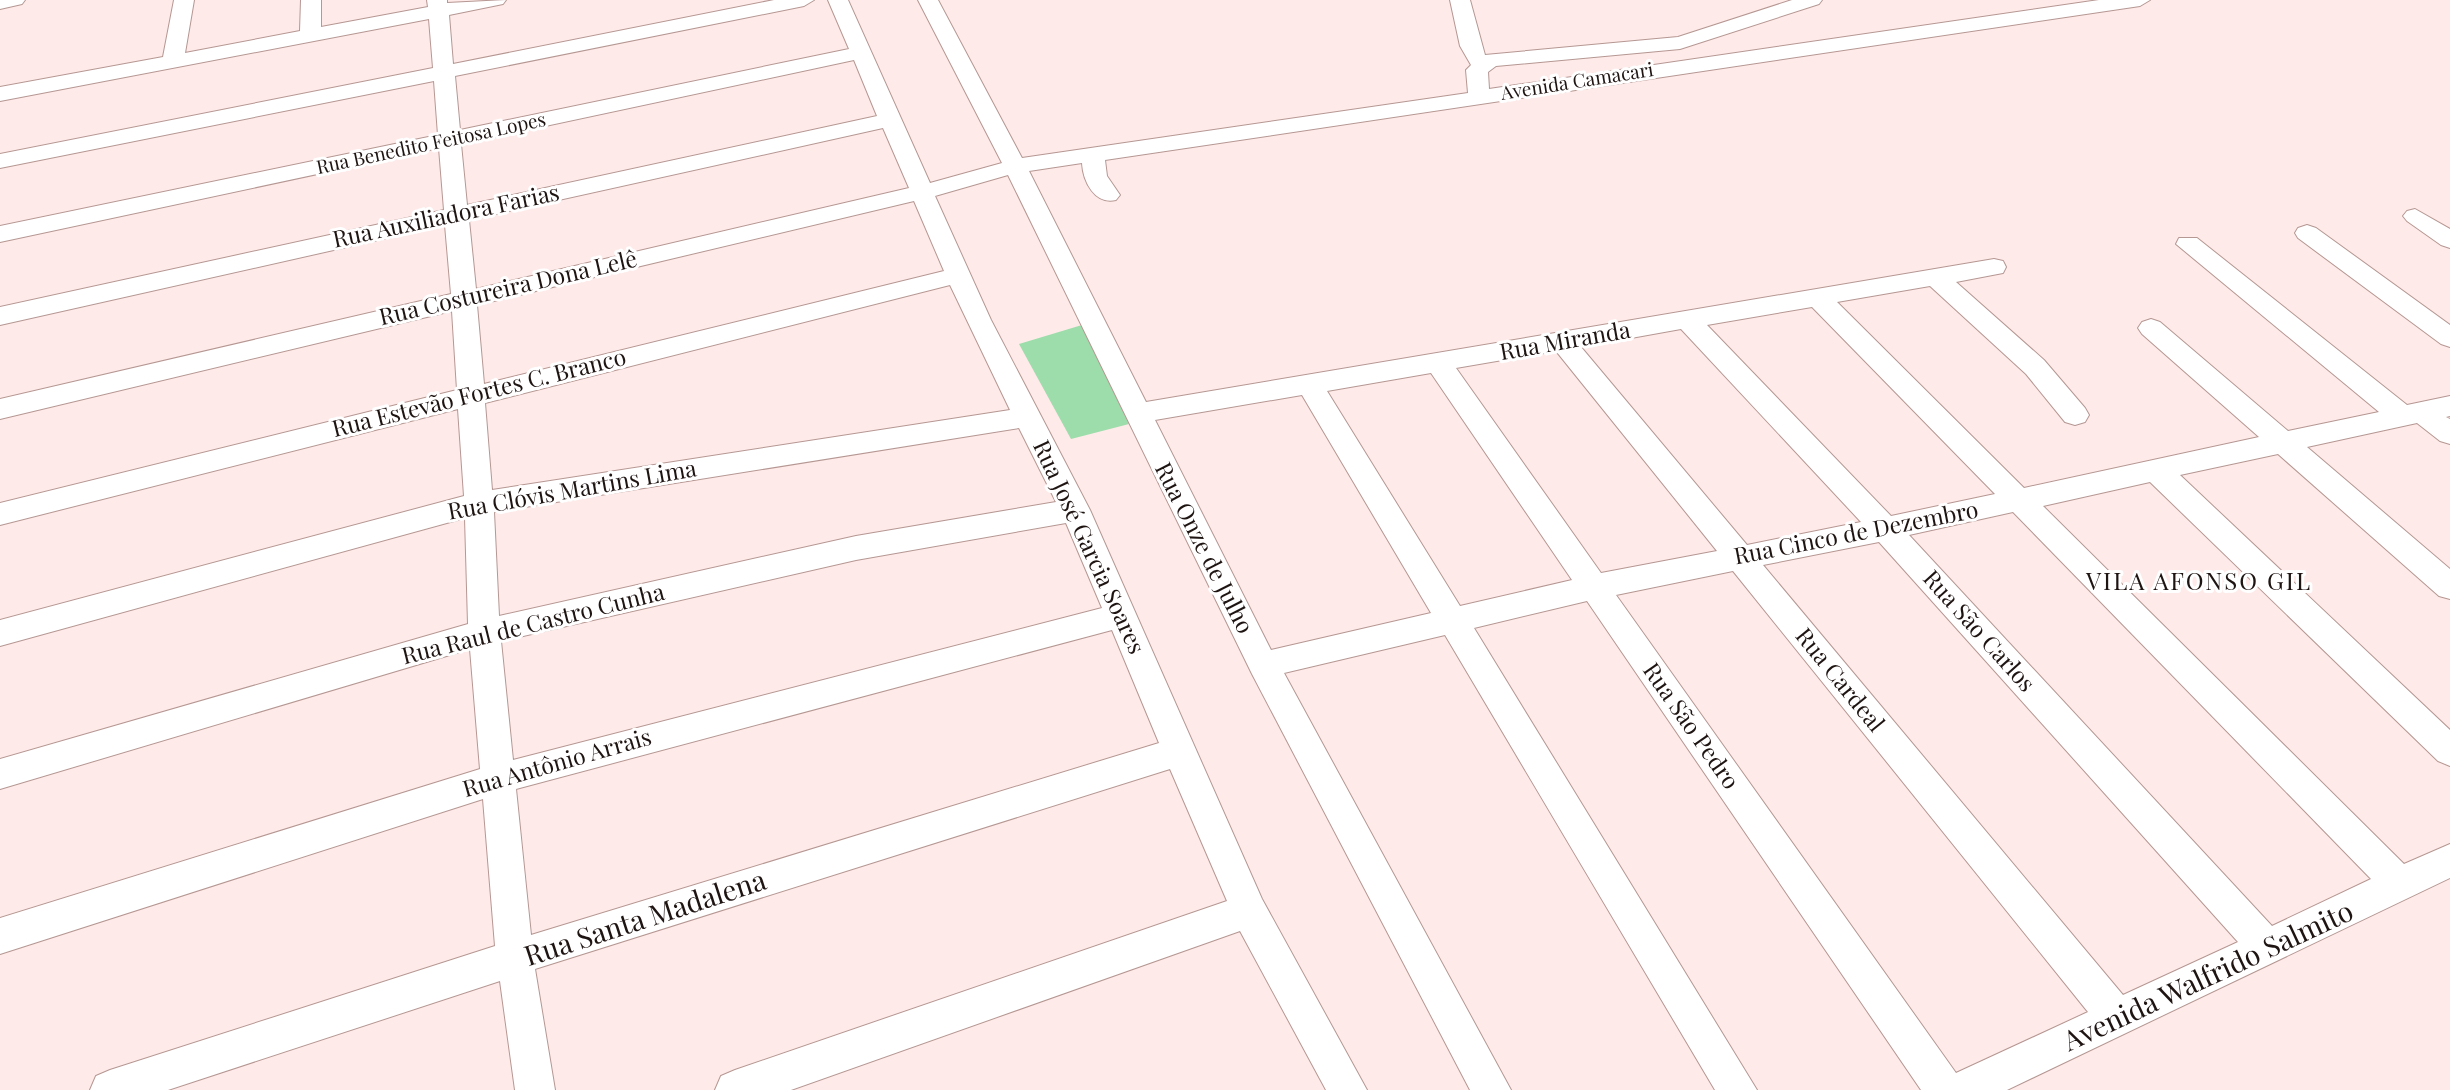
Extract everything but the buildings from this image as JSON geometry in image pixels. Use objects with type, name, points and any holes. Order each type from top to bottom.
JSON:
[{"type":"street","points":[[0,3],[15,0]]},
{"type":"street","points":[[173,61],[184,0]]},
{"type":"street","points":[[310,36],[311,0]]},
{"type":"street","points":[[0,94],[310,36],[438,6],[496,0]]},
{"type":"street","points":[[0,161],[804,0]]},
{"type":"street","name":"Rua José Garcia Soares","points":[[838,0],[989,342],[1075,510],[1249,911],[1345,1090]]},
{"type":"street","name":"Rua Onze de Julho","points":[[928,0],[1015,166],[1263,665],[1491,1090]]},
{"type":"street","points":[[1460,0],[1467,13],[1468,48],[1482,64]]},
{"type":"street","points":[[1479,96],[1477,70],[1482,64],[1506,58],[1680,43],[1812,0]]},
{"type":"street","name":"Avenida Camacari","points":[[1015,166],[2140,0]]},
{"type":"street","points":[[438,6],[464,298],[479,503],[484,632],[500,778],[515,959],[536,1090]]},
{"type":"street","name":"Rua Benedito Feitosa Lopes","points":[[0,234],[863,52]]},
{"type":"street","name":"Rua Auxiliadora Farias","points":[[0,316],[891,119]]},
{"type":"street","points":[[1094,153],[1091,169],[1095,179],[1108,195]]},
{"type":"street","name":"Rua Costureira Dona Lelê","points":[[0,409],[922,192],[1015,166]]},
{"type":"street","points":[[2415,216],[2450,240]]},
{"type":"street","points":[[2307,233],[2450,338]]},
{"type":"street","points":[[2188,244],[2424,411],[2450,434]]},
{"type":"street","name":"Rua Miranda","points":[[1136,414],[1994,267]]},
{"type":"street","name":"Rua Estevão Fortes C. Branco","points":[[0,514],[958,275]]},
{"type":"street","points":[[1935,277],[2035,367],[2075,415]]},
{"type":"street","points":[[1818,298],[2401,885]]},
{"type":"street","name":"Rua São Carlos","points":[[1687,320],[1885,528],[2266,947]]},
{"type":"street","points":[[2151,328],[2450,587]]},
{"type":"street","name":"Rua Cardeal","points":[[1562,341],[2118,1019]]},
{"type":"street","name":"Rua São Pedro","points":[[1438,363],[1944,1090]]},
{"type":"street","points":[[1310,384],[1737,1090]]},
{"type":"street","name":"Rua Cinco de Dezembro","points":[[1263,665],[1594,587],[2018,500],[2281,440],[2424,411]]},
{"type":"street","name":"Rua Clóvis Martins Lima","points":[[0,633],[479,503],[1029,417]]},
{"type":"street","points":[[2154,468],[2450,751]]},
{"type":"street","name":"Rua Raul de Castro Cunha","points":[[0,774],[484,632],[856,548],[1075,510]]},
{"type":"street","name":"Rua Antônio Arrais","points":[[0,936],[500,778],[1122,615]]},
{"type":"street","name":"Rua Santa Madalena","points":[[110,1090],[379,1000],[1181,751]]},
{"type":"street","name":"Avenida Walfrido Salmito","points":[[1964,1090],[2450,860]]},
{"type":"street","points":[[735,1090],[1249,911]]},
{"type":"green space","points":[[1082,325],[1129,424],[1071,439],[1019,344]]},
{"type":"district","name":"VILA AFONSO GIL","points":[[2199,582]]}]
